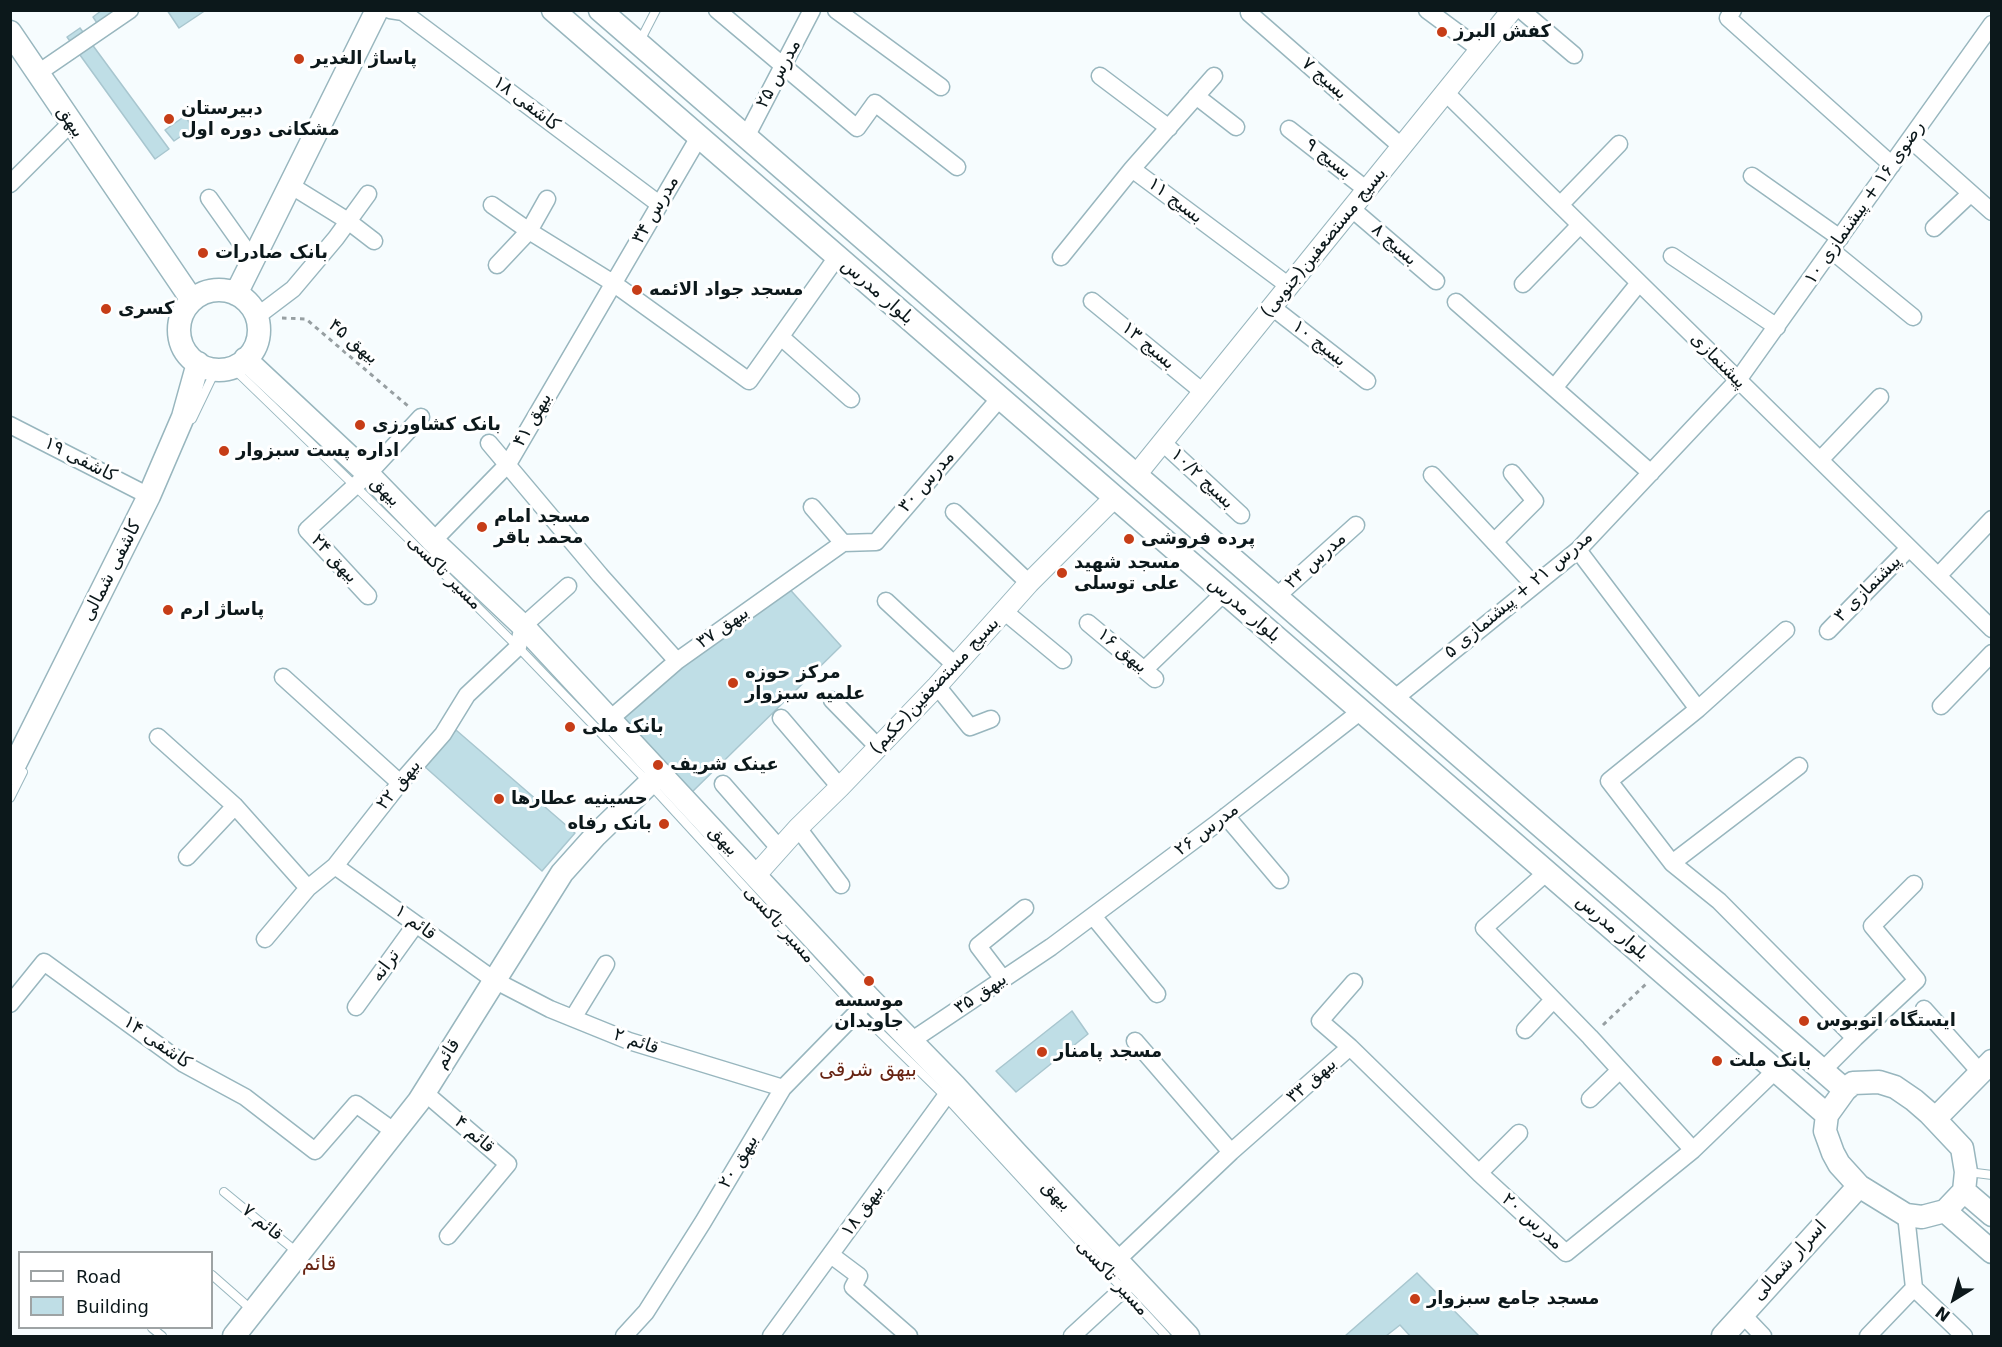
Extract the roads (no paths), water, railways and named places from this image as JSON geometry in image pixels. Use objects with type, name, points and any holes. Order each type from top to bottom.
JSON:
[{"type":"main road","points":[[236,294],[376,10]]},
{"type":"main road","name":"بلوار مدرس","points":[[553,10],[1827,1115]]},
{"type":"main road","name":"بلوار مدرس","points":[[600,10],[1845,1090]]},
{"type":"main road","name":"بیهق","points":[[10,32],[192,300]]},
{"type":"main road","points":[[213,290],[224,290],[236,294],[252,307],[256,317],[257,340],[253,351],[223,365],[184,349],[179,337],[179,323],[192,300],[213,290]]},
{"type":"main road","points":[[946,351],[966,328]]},
{"type":"main road","name":"بیهق","points":[[223,365],[433,541],[520,637],[609,720],[655,778],[755,876],[864,1005],[911,1041],[950,1091],[1017,1154],[1117,1260],[1128,1284],[1188,1336]]},
{"type":"main road","name":"کاشفی شمالی","points":[[15,767],[149,496],[183,417],[223,365]]},
{"type":"main road","points":[[1275,636],[1293,612]]},
{"type":"main road","name":"قائم","points":[[234,1336],[424,1092],[562,873],[596,835],[655,778]]},
{"type":"main road","points":[[1935,1119],[1986,1066]]},
{"type":"main road","points":[[1965,1182],[1945,1211],[1922,1217],[1906,1215],[1859,1186],[1839,1164],[1833,1154],[1826,1131],[1827,1115],[1853,1083],[1878,1082],[1895,1087],[1935,1119],[1962,1148],[1965,1182],[1992,1215]]},
{"type":"main road","name":"اسرار شمالی","points":[[1723,1336],[1859,1186]]},
{"type":"main road","points":[[1945,1211],[1992,1252]]},
{"type":"street","points":[[38,74],[130,10]]},
{"type":"street","name":"کاشفی ۱۸","points":[[390,10],[403,12],[659,204]]},
{"type":"street","points":[[717,10],[857,128],[875,103],[957,167]]},
{"type":"street","name":"مدرس ۲۵","points":[[746,137],[812,10]]},
{"type":"street","points":[[836,10],[941,87]]},
{"type":"street","name":"بسیج ۷","points":[[1251,10],[1249,13],[1402,147]]},
{"type":"street","points":[[1427,10],[1481,50]]},
{"type":"street","name":"بسیج مستضعفین(جنوبی)","points":[[1136,476],[1512,10]]},
{"type":"street","points":[[1521,10],[1574,55]]},
{"type":"street","points":[[1731,14],[1892,165]]},
{"type":"street","name":"رضوی ۱۶ + پیشنمازی ۱۰","points":[[1738,380],[1992,24]]},
{"type":"street","points":[[1100,76],[1168,128]]},
{"type":"street","name":"بسیج ۱۱","points":[[1214,76],[1132,169],[1289,286]]},
{"type":"street","name":"پیشنمازی","points":[[1446,93],[1992,629]]},
{"type":"street","points":[[1196,96],[1236,127]]},
{"type":"street","points":[[10,184],[71,123]]},
{"type":"street","name":"بسیج ۹","points":[[1288,129],[1367,190]]},
{"type":"street","name":"مدرس ۳۴","points":[[613,283],[699,137]]},
{"type":"street","points":[[1910,139],[1992,212]]},
{"type":"street","points":[[1560,206],[1619,144]]},
{"type":"street","points":[[1061,257],[1132,169]]},
{"type":"street","points":[[1752,176],[1835,244],[1913,317]]},
{"type":"street","points":[[290,185],[348,221],[374,241]]},
{"type":"street","points":[[256,317],[292,289],[368,194]]},
{"type":"street","points":[[1934,228],[1970,194]]},
{"type":"street","points":[[209,198],[253,260]]},
{"type":"street","points":[[497,265],[529,231],[547,200]]},
{"type":"street","points":[[492,205],[529,231],[613,283],[749,381],[837,257]]},
{"type":"street","name":"بسیج ۸","points":[[1352,209],[1436,281]]},
{"type":"street","points":[[1523,284],[1580,225]]},
{"type":"street","points":[[1672,256],[1777,327]]},
{"type":"street","name":"بیهق ۴۱","points":[[433,541],[508,464],[613,283]]},
{"type":"street","points":[[1554,388],[1639,283]]},
{"type":"street","name":"بسیج ۱۳","points":[[1092,300],[1203,392]]},
{"type":"street","points":[[1455,302],[1651,473]]},
{"type":"street","name":"بسیج ۱۰","points":[[1272,307],[1366,381]]},
{"type":"street","points":[[781,337],[851,399]]},
{"type":"street","name":"مدرس ۲۱ + پیشنمازی ۵","points":[[1394,699],[1578,550],[1738,380]]},
{"type":"street","points":[[1820,460],[1880,397]]},
{"type":"street","name":"مدرس ۳۰","points":[[843,543],[876,542],[1000,398]]},
{"type":"street","points":[[361,480],[421,417]]},
{"type":"street","name":"کاشفی ۱۹","points":[[10,426],[149,496]]},
{"type":"street","name":"بسیج ۱۰/۲","points":[[1162,442],[1241,515]]},
{"type":"street","points":[[489,443],[600,575],[677,661]]},
{"type":"street","points":[[1494,542],[1535,501],[1512,473]]},
{"type":"street","points":[[1432,475],[1534,585]]},
{"type":"street","name":"بیهق ۲۴","points":[[361,480],[307,530],[368,596]]},
{"type":"street","name":"بسیج مستضعفین(حکیم)","points":[[755,876],[798,828],[840,788],[937,686],[1029,583],[1115,497]]},
{"type":"street","points":[[812,507],[843,543]]},
{"type":"street","points":[[954,512],[1029,583]]},
{"type":"street","points":[[1938,576],[1992,519]]},
{"type":"street","name":"مدرس ۲۳","points":[[1276,597],[1356,525]]},
{"type":"street","name":"بیهق ۳۷","points":[[609,720],[677,661],[843,543]]},
{"type":"street","name":"پیشنمازی ۳","points":[[1828,631],[1909,548]]},
{"type":"street","points":[[1578,550],[1698,709]]},
{"type":"street","name":"بیهق ۲۲","points":[[265,939],[308,888],[335,866],[399,783],[442,734],[467,694],[568,586]]},
{"type":"street","name":"بیهق ۱۶","points":[[1088,623],[1150,675],[1224,593]]},
{"type":"street","points":[[886,601],[955,665]]},
{"type":"street","points":[[1006,609],[1011,617],[1063,660]]},
{"type":"street","points":[[1786,630],[1698,709],[1609,781],[1672,862],[1719,901],[1855,1038]]},
{"type":"street","points":[[1941,706],[1992,653]]},
{"type":"street","points":[[283,677],[399,783]]},
{"type":"street","points":[[937,686],[970,728],[991,719]]},
{"type":"street","points":[[832,700],[878,747]]},
{"type":"street","name":"مدرس ۲۶","points":[[1051,946],[1226,816],[1361,711]]},
{"type":"street","points":[[781,718],[840,788]]},
{"type":"street","points":[[158,737],[235,806],[308,888]]},
{"type":"street","points":[[1672,862],[1799,766]]},
{"type":"street","points":[[723,784],[779,848]]},
{"type":"street","points":[[187,857],[235,806]]},
{"type":"street","points":[[1226,816],[1281,880]]},
{"type":"street","points":[[798,828],[841,885]]},
{"type":"street","name":"قائم ۱","points":[[335,866],[494,980]]},
{"type":"street","points":[[1547,872],[1484,928],[1590,1037],[1693,1150]]},
{"type":"street","points":[[1822,1071],[1917,980],[1872,926],[1914,884]]},
{"type":"street","points":[[1003,979],[978,946],[1025,908]]},
{"type":"street","points":[[1093,916],[1157,994]]},
{"type":"street","name":"ترانه","points":[[356,1007],[416,924]]},
{"type":"street","name":"بیهق ۳۵","points":[[911,1041],[1051,946]]},
{"type":"street","name":"کاشفی ۱۴","points":[[10,1004],[44,962],[184,1064],[245,1097],[315,1151],[356,1104],[395,1132]]},
{"type":"street","points":[[573,1018],[606,964]]},
{"type":"street","name":"قائم ۲","points":[[494,980],[573,1018],[629,1041],[783,1088]]},
{"type":"street","name":"بیهق ۳۳","points":[[1117,1260],[1231,1152],[1350,1047],[1320,1021],[1354,982]]},
{"type":"street","points":[[1525,1030],[1553,1000]]},
{"type":"street","name":"بیهق ۲۰","points":[[624,1336],[646,1312],[783,1088],[864,1005]]},
{"type":"street","points":[[1924,1009],[1986,1066]]},
{"type":"street","points":[[1135,1041],[1231,1152]]},
{"type":"street","name":"مدرس ۲۰","points":[[1350,1047],[1479,1173],[1566,1253],[1693,1150],[1776,1070]]},
{"type":"street","points":[[1590,1099],[1620,1070]]},
{"type":"street","name":"بیهق ۱۸","points":[[771,1336],[950,1091]]},
{"type":"street","name":"قائم ۴","points":[[424,1092],[508,1164],[448,1236]]},
{"type":"street","points":[[1479,1173],[1519,1133]]},
{"type":"street","points":[[1906,1215],[1914,1288],[1964,1336]]},
{"type":"street","points":[[831,1254],[859,1276],[853,1287],[909,1336]]},
{"type":"street","points":[[1072,1336],[1128,1284]]},
{"type":"street","points":[[1868,1336],[1914,1288]]},
{"type":"street","points":[[1742,1314],[1762,1336]]},
{"type":"lane","points":[[639,44],[656,10]]},
{"type":"lane","points":[[57,702],[223,365]]},
{"type":"lane","name":"مسیر تاکسی","points":[[361,480],[520,637],[655,778],[864,1005],[950,1091],[1128,1284],[1166,1336]]},
{"type":"lane","points":[[10,798],[15,767]]},
{"type":"lane","points":[[1965,1182],[1992,1175]]},
{"type":"lane","name":"قائم ۷","points":[[224,1192],[299,1253]]},
{"type":"lane","points":[[213,1276],[253,1311]]},
{"type":"place","name":"کفش البرز","points":[[1442,32]]},
{"type":"place","name":"پاساژ الغدیر","points":[[299,59]]},
{"type":"place","name":"دبیرستان مشکانی دوره اول","points":[[169,119]]},
{"type":"place","name":"بانک صادرات","points":[[203,253]]},
{"type":"place","name":"مسجد جواد الائمه","points":[[637,290]]},
{"type":"place","name":"کسری","points":[[106,309]]},
{"type":"place","name":"بانک کشاورزی","points":[[360,425]]},
{"type":"place","name":"اداره پست سبزوار","points":[[224,451]]},
{"type":"place","name":"مسجد امام محمد باقر","points":[[482,527]]},
{"type":"place","name":"پرده فروشی","points":[[1129,539]]},
{"type":"place","name":"مسجد شهید علی توسلی","points":[[1062,573]]},
{"type":"place","name":"پاساژ ارم","points":[[168,610]]},
{"type":"place","name":"مرکز حوزه علمیه سبزوار","points":[[733,683]]},
{"type":"place","name":"بانک ملی","points":[[570,727]]},
{"type":"place","name":"عینک شریف","points":[[658,765]]},
{"type":"place","name":"حسینیه عطارها","points":[[499,799]]},
{"type":"place","name":"بانک رفاه","points":[[664,824]]},
{"type":"place","name":"موسسه جاویدان","points":[[869,981]]},
{"type":"place","name":"ایستگاه اتوبوس","points":[[1804,1021]]},
{"type":"place","name":"مسجد پامنار","points":[[1042,1052]]},
{"type":"place","name":"بانک ملت","points":[[1717,1061]]},
{"type":"place","name":"مسجد جامع سبزوار","points":[[1415,1299]]},
{"type":"district","name":"بیهق شرقی","points":[[868,1071]]},
{"type":"district","name":"قائم","points":[[319,1265]]}]
